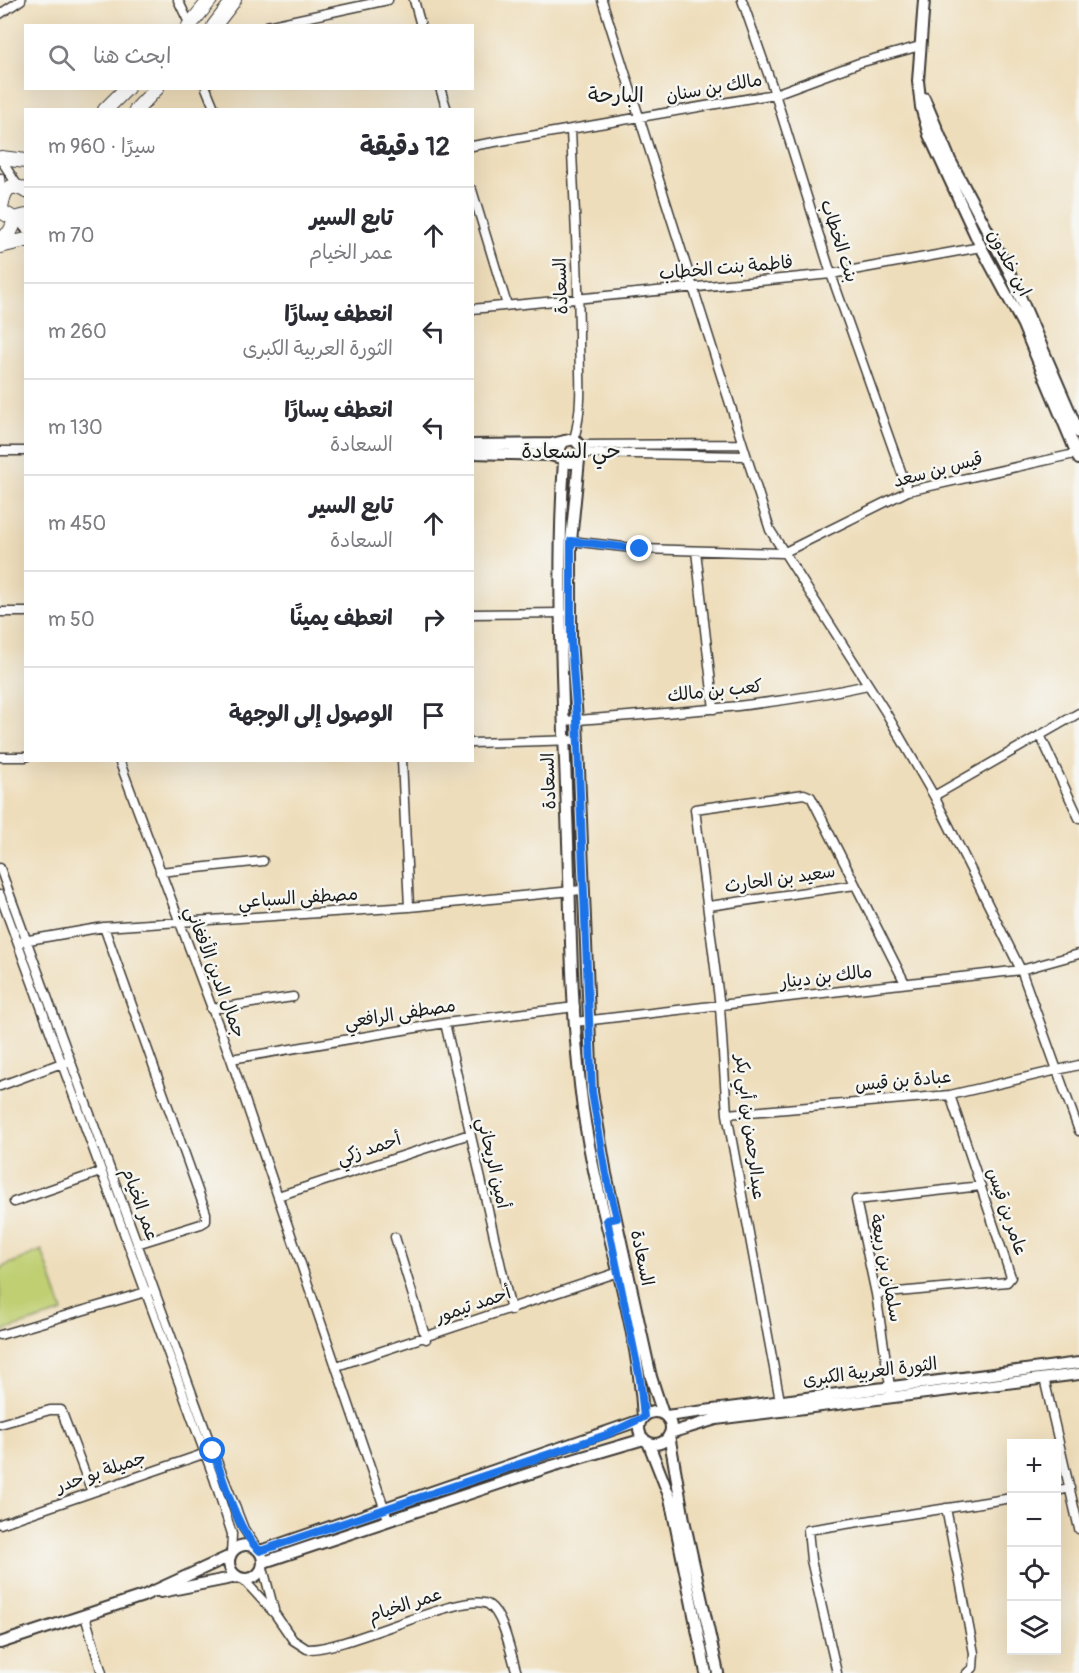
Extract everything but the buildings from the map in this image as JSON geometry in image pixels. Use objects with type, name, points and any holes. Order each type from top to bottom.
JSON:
[{"type":"main road","points":[[191,24],[210,0]]},
{"type":"main road","points":[[216,24],[234,0]]},
{"type":"main road","points":[[107,108],[125,90]]},
{"type":"main road","points":[[138,108],[155,90]]},
{"type":"main road","points":[[1,158],[24,161]]},
{"type":"main road","points":[[22,221],[9,218],[0,211],[2,195],[12,188],[23,188]]},
{"type":"main road","points":[[0,241],[22,221]]},
{"type":"main road","points":[[0,246],[24,240]]},
{"type":"street","points":[[0,14],[21,0]]},
{"type":"street","points":[[178,0],[190,24]]},
{"type":"street","points":[[276,24],[388,0]]},
{"type":"street","points":[[414,0],[420,24]]},
{"type":"street","points":[[602,0],[762,509],[783,553],[868,684],[934,796],[1021,970],[1079,1131]]},
{"type":"street","name":"بنت الخطاب","points":[[742,0],[775,94],[831,274],[875,391],[908,491]]},
{"type":"street","name":"ابن خلدون","points":[[924,1],[918,81],[921,107],[929,135],[981,247],[1023,325],[1078,455]]},
{"type":"street","name":"مالك بن سنان","points":[[474,146],[775,94],[859,63],[920,46]]},
{"type":"street","name":"ابن خلدون","points":[[918,81],[945,150],[1009,271],[1079,433]]},
{"type":"street","points":[[207,90],[214,108]]},
{"type":"street","points":[[441,90],[446,108]]},
{"type":"street","name":"السعادة","points":[[571,130],[579,297],[580,405],[571,541],[571,641],[578,740],[587,1022],[593,1110],[619,1272],[640,1379],[642,1419]]},
{"type":"street","points":[[1,158],[23,188]]},
{"type":"street","points":[[0,178],[2,195]]},
{"type":"street","points":[[474,197],[507,305]]},
{"type":"street","name":"فاطمة بنت الخطاب","points":[[474,309],[831,274],[981,247]]},
{"type":"street","points":[[998,277],[1009,271]]},
{"type":"street","points":[[576,448],[741,444]]},
{"type":"street","points":[[474,445],[745,456]]},
{"type":"street","points":[[474,453],[550,455],[571,463],[576,448]]},
{"type":"street","name":"السعادة","points":[[576,448],[558,451],[562,460],[564,721],[575,1022],[585,1120],[651,1377],[665,1415]]},
{"type":"street","points":[[0,451],[24,451]]},
{"type":"street","name":"قيس بن سعد","points":[[783,553],[908,491],[1078,455]]},
{"type":"street","points":[[571,541],[640,549],[783,553]]},
{"type":"street","points":[[696,551],[714,709]]},
{"type":"street","points":[[0,612],[24,612]]},
{"type":"street","points":[[474,614],[562,613]]},
{"type":"street","name":"كعب بن مالك","points":[[564,721],[714,709],[802,698],[868,684]]},
{"type":"street","points":[[934,796],[1079,713]]},
{"type":"street","points":[[1040,735],[1079,818]]},
{"type":"street","points":[[474,743],[578,740]]},
{"type":"street","points":[[0,757],[24,757]]},
{"type":"street","name":"جمال الدين الأفغاني","points":[[120,762],[231,1059],[386,1514]]},
{"type":"street","points":[[402,762],[409,907]]},
{"type":"street","name":"عبدالرحمن بن أبي بكر","points":[[781,1405],[728,1114],[720,1007],[695,809],[808,795],[855,885]]},
{"type":"street","points":[[160,872],[263,861]]},
{"type":"street","name":"عمر الخيام","points":[[0,868],[22,942],[137,1244],[149,1291]]},
{"type":"street","points":[[855,885],[905,983]]},
{"type":"street","name":"سعيد بن الحارث","points":[[709,906],[855,885]]},
{"type":"street","name":"مصطفى السباعي","points":[[22,942],[104,927],[409,907],[570,889],[582,890]]},
{"type":"street","name":"عمر الخيام","points":[[0,895],[22,942]]},
{"type":"street","points":[[104,927],[206,1212],[206,1221],[201,1224],[137,1244]]},
{"type":"street","name":"مالك بن دينار","points":[[575,1022],[720,1007],[1021,970],[1079,954]]},
{"type":"street","points":[[211,1009],[293,997]]},
{"type":"street","name":"مصطفى الرافعي","points":[[231,1059],[445,1023],[575,1007]]},
{"type":"street","name":"أمين الريحاني","points":[[445,1023],[511,1310]]},
{"type":"street","points":[[0,1086],[66,1061]]},
{"type":"street","name":"عمر الخيام","points":[[66,1061],[100,1172],[149,1291],[209,1452],[244,1529],[258,1549]]},
{"type":"street","name":"عبادة بن قيس","points":[[728,1114],[950,1095],[1079,1065]]},
{"type":"street","name":"عامر بن قيس","points":[[876,1294],[1010,1280],[950,1095]]},
{"type":"street","name":"أحمد زكي","points":[[278,1196],[470,1134]]},
{"type":"street","points":[[14,1202],[100,1172]]},
{"type":"street","name":"سلمان بن ربيعة","points":[[890,1391],[876,1294],[856,1200],[981,1186]]},
{"type":"street","points":[[395,1237],[426,1339]]},
{"type":"street","name":"أحمد تيمور","points":[[337,1366],[426,1339],[619,1272]]},
{"type":"street","points":[[0,1335],[149,1291]]},
{"type":"street","name":"الثورة العربية الكبرى","points":[[665,1415],[781,1405],[1079,1363]]},
{"type":"street","name":"الثورة العربية الكبرى","points":[[890,1391],[1079,1374]]},
{"type":"street","points":[[1044,1378],[1079,1529]]},
{"type":"street","name":"الثورة العربية الكبرى","points":[[669,1434],[699,1422],[781,1405]]},
{"type":"street","points":[[0,1424],[50,1410],[61,1410],[92,1492]]},
{"type":"street","points":[[143,1596],[240,1578],[255,1578],[263,1565],[386,1514],[642,1419],[651,1412],[665,1415],[670,1424],[669,1434],[684,1520],[718,1673]]},
{"type":"street","points":[[642,1419],[639,1430],[646,1441],[670,1498],[706,1673]]},
{"type":"street","points":[[0,1643],[143,1596],[230,1555],[244,1545],[258,1549],[646,1441],[661,1442],[669,1434]]},
{"type":"street","name":"عمر الخيام","points":[[209,1452],[232,1534],[230,1555]]},
{"type":"street","name":"جميلة بو حدر","points":[[0,1524],[209,1452]]},
{"type":"street","points":[[1061,1490],[1070,1488]]},
{"type":"street","points":[[837,1673],[811,1560],[808,1530],[1007,1499]]},
{"type":"street","points":[[946,1508],[974,1653],[973,1668],[967,1673]]},
{"type":"street","points":[[258,1549],[263,1565]]},
{"type":"street","points":[[230,1555],[230,1568],[240,1578]]},
{"type":"street","name":"عمر الخيام","points":[[263,1565],[275,1614]]},
{"type":"street","name":"عمر الخيام","points":[[240,1578],[275,1614],[293,1640],[307,1649],[315,1649],[457,1605],[479,1602],[489,1605],[502,1624],[516,1673]]},
{"type":"street","points":[[85,1616],[102,1673]]},
{"type":"green space","points":[[42,1250],[63,1312],[0,1332],[0,1268]]},
{"type":"district","name":"البارحة","points":[[616,95]]},
{"type":"district","name":"حي السعادة","points":[[571,451]]},
{"type":"route","points":[[213,1451],[248,1538],[260,1551],[606,1435],[644,1417],[640,1379],[607,1220],[617,1218],[593,1110],[587,1022],[577,720],[571,641],[571,541],[640,549]]}]
